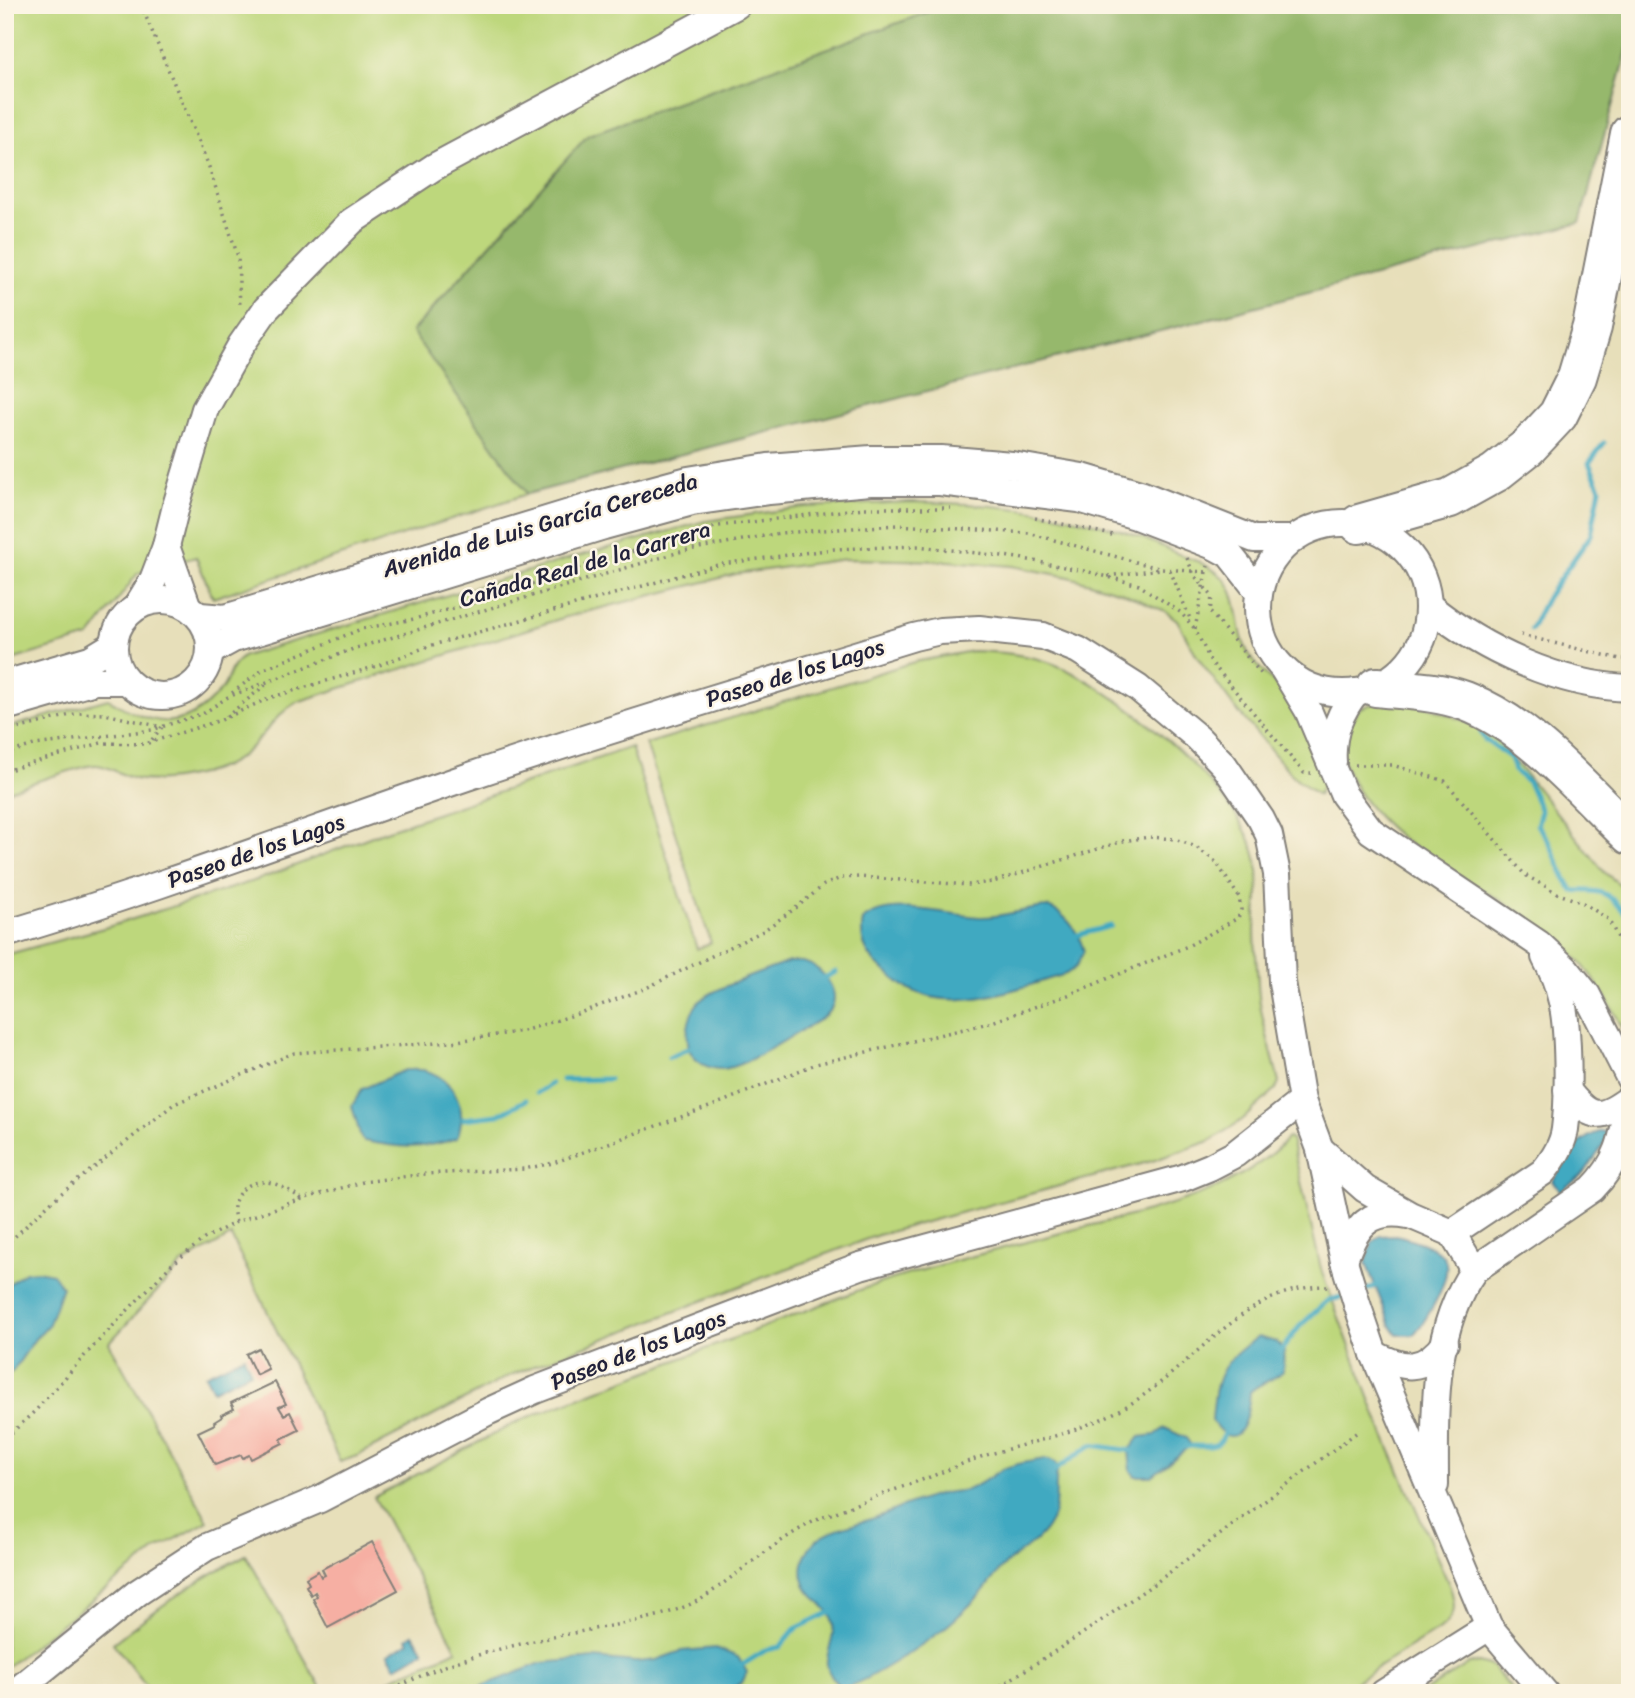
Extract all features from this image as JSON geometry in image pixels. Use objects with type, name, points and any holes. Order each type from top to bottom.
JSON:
[{"type":"highway","points":[[1359,524],[1450,498],[1494,473],[1528,447],[1558,415],[1577,377],[1592,327],[1630,134]]},
{"type":"highway","points":[[1366,689],[1462,700],[1490,712],[1542,751],[1630,835]]},
{"type":"street","points":[[166,546],[193,611],[209,632],[211,650],[202,677],[179,694],[151,696],[126,681],[116,664],[113,645],[120,622],[137,606],[153,580],[166,546],[205,409],[241,345],[266,309],[352,221],[434,167],[737,5]]},
{"type":"street","name":"Avenida de Luis García Cereceda","points":[[193,611],[225,618],[586,508],[688,480],[768,467],[871,459],[1012,465],[1082,477],[1143,495],[1254,539],[1292,539]]},
{"type":"street","name":"Avenida de Luis García Cereceda","points":[[211,650],[233,639],[604,526],[692,502],[769,491],[870,482],[940,482],[1079,499],[1136,516],[1214,545],[1229,554],[1259,592]]},
{"type":"street","points":[[1334,770],[1331,744],[1344,707],[1366,689],[1398,674],[1415,654],[1425,631],[1429,606],[1425,583],[1416,562],[1401,544],[1381,531],[1359,524],[1336,523],[1313,528],[1292,539],[1271,563],[1259,592],[1258,609],[1262,634],[1273,657],[1277,677],[1308,710],[1344,795],[1371,831],[1539,944],[1566,969],[1587,995],[1630,1079]]},
{"type":"street","points":[[137,606],[162,599],[193,611]]},
{"type":"street","points":[[1429,606],[1471,637],[1562,677],[1602,688],[1630,688]]},
{"type":"street","name":"Paseo de los Lagos","points":[[5,934],[101,906],[489,770],[914,637],[940,631],[979,629],[1042,636],[1077,650],[1160,704],[1199,738],[1224,765],[1269,835],[1277,874],[1282,982],[1302,1101],[1320,1149],[1344,1261],[1374,1354],[1489,1627],[1545,1693]]},
{"type":"street","points":[[5,684],[90,659],[113,645]]},
{"type":"street","points":[[1277,677],[1296,679],[1317,689],[1340,693],[1366,689]]},
{"type":"street","points":[[5,707],[95,681],[126,681]]},
{"type":"street","points":[[1474,1270],[1452,1233],[1550,1164],[1565,1129],[1567,1090],[1562,1000],[1555,977],[1539,944]]},
{"type":"street","points":[[1565,1024],[1578,1015],[1590,1013],[1599,1016]]},
{"type":"street","name":"Paseo de los Lagos","points":[[1567,1090],[1588,1111],[1599,1114],[1608,1114],[1630,1099]]},
{"type":"street","name":"Paseo de los Lagos","points":[[1436,1497],[1435,1413],[1439,1371],[1452,1310],[1461,1289],[1474,1270],[1592,1189],[1605,1176],[1626,1138],[1630,1099]]},
{"type":"street","name":"Paseo de los Lagos","points":[[14,1693],[137,1593],[208,1547],[320,1499],[534,1390],[860,1266],[1183,1178],[1235,1154],[1302,1101]]},
{"type":"street","name":"Paseo de los Lagos","points":[[1320,1149],[1365,1189],[1410,1215],[1452,1233]]},
{"type":"street","name":"Paseo de los Lagos","points":[[1344,1261],[1350,1243],[1369,1219],[1378,1214],[1392,1212],[1410,1215]]},
{"type":"street","points":[[1374,1354],[1392,1363],[1407,1366],[1419,1364],[1437,1354],[1445,1343]]},
{"type":"street","points":[[1384,1693],[1489,1627]]},
{"type":"path","points":[[141,5],[208,164],[239,257],[241,345]]},
{"type":"path","points":[[228,697],[262,670],[361,629],[414,619],[494,597],[580,567],[719,526],[866,508],[955,508]]},
{"type":"path","points":[[1026,516],[1117,536]]},
{"type":"path","name":"Cañada Real de la Carrera","points":[[5,754],[34,745],[152,730],[204,713],[228,697],[353,649],[683,551],[780,533],[897,525],[1028,533],[1162,569],[1206,572]]},
{"type":"path","points":[[1195,629],[1214,545]]},
{"type":"path","points":[[5,771],[102,743],[150,743],[221,720],[268,698],[377,666],[429,646],[721,564],[834,549],[917,546],[1019,558],[1106,577],[1139,585],[1181,612],[1195,629]]},
{"type":"path","points":[[1178,554],[1186,556],[1192,571],[1212,596],[1210,612],[1250,663],[1277,677]]},
{"type":"path","points":[[1106,577],[1162,569]]},
{"type":"path","points":[[1170,570],[1185,611],[1211,662],[1304,773],[1353,765],[1392,765],[1445,781],[1525,875],[1559,894],[1583,903],[1608,919],[1623,947],[1630,975]]},
{"type":"path","points":[[1516,633],[1536,640],[1630,659]]},
{"type":"path","points":[[221,720],[273,678]]},
{"type":"path","points":[[5,732],[78,713],[105,714],[162,727],[150,743]]},
{"type":"path","points":[[5,1246],[52,1200],[174,1104],[294,1053],[452,1042],[523,1031],[577,1014],[644,989],[763,931],[824,884],[841,878],[968,885],[993,882],[1123,841],[1149,837],[1175,839],[1196,847],[1216,862],[1239,897],[1241,910],[1238,918],[1188,946],[1068,995],[989,1023],[816,1064],[712,1106],[553,1163],[524,1169],[425,1174],[363,1182],[302,1199],[236,1222],[204,1239],[172,1265],[36,1410],[5,1438]]},
{"type":"path","points":[[236,1222],[232,1211],[233,1201],[239,1192],[251,1185],[270,1182],[302,1199]]},
{"type":"path","points":[[388,1693],[414,1679],[462,1660],[537,1640],[646,1620],[684,1608],[818,1519],[988,1455],[1047,1440],[1101,1418],[1152,1390],[1256,1304],[1292,1289],[1332,1286]]},
{"type":"path","points":[[989,1693],[1082,1634],[1360,1430]]},
{"type":"green space","points":[[5,5],[948,5],[588,135],[412,331],[527,494],[213,598],[196,557],[138,573],[90,637],[5,662]]},
{"type":"green space","points":[[948,5],[1630,5],[1630,38],[1580,223],[527,494],[412,332],[588,135]]},
{"type":"green space","points":[[911,502],[995,506],[1078,519],[1138,536],[1217,573],[1229,585],[1233,594],[1242,636],[1250,656],[1296,708],[1306,728],[1324,782],[1318,795],[1293,776],[1235,708],[1198,658],[1177,620],[1165,611],[1121,592],[1069,577],[1013,566],[948,561],[846,559],[736,574],[566,617],[297,702],[286,709],[254,745],[235,761],[202,774],[165,780],[142,780],[91,765],[5,792],[5,728],[108,699],[138,715],[166,721],[180,720],[206,705],[220,691],[234,665],[244,656],[575,557],[706,521],[804,507]]},
{"type":"green space","points":[[972,651],[1012,654],[1042,660],[1077,675],[1138,715],[1169,741],[1223,797],[1242,825],[1257,861],[1255,930],[1259,995],[1279,1082],[1276,1089],[1242,1120],[1210,1141],[1152,1161],[878,1235],[511,1375],[357,1456],[340,1462],[231,1236],[183,1263],[109,1343],[208,1521],[156,1550],[5,1668],[5,955],[111,926],[260,879],[380,833],[631,747],[697,949],[711,943],[646,744],[914,662]]},
{"type":"green space","points":[[1408,700],[1487,729],[1605,873],[1630,892],[1630,1044],[1595,981],[1560,941],[1520,912],[1407,842],[1382,821],[1361,796],[1345,764],[1339,737],[1360,708],[1381,701]]},
{"type":"green space","points":[[1288,1138],[1291,1139],[1322,1273],[1382,1431],[1451,1589],[1454,1604],[1451,1618],[1444,1626],[1337,1693],[367,1693],[393,1678],[457,1650],[374,1497],[521,1420],[857,1291],[908,1274],[1154,1209],[1213,1189],[1266,1158]]},
{"type":"green space","points":[[246,1555],[324,1693],[152,1693],[113,1643],[177,1596]]},
{"type":"green space","points":[[1478,1662],[1492,1666],[1515,1693],[1423,1693],[1468,1664]]},
{"type":"water","points":[[1048,907],[1067,919],[1079,937],[1084,951],[1076,967],[1066,974],[987,996],[946,999],[926,996],[907,988],[876,963],[863,940],[863,920],[874,913],[888,910],[919,909],[988,917]]},
{"type":"water","points":[[789,962],[812,965],[828,980],[834,1000],[827,1013],[771,1049],[743,1063],[721,1069],[711,1068],[695,1058],[688,1044],[688,1029],[695,1007],[700,1001],[723,987]]},
{"type":"water","points":[[405,1070],[427,1071],[452,1089],[460,1107],[457,1138],[433,1145],[411,1147],[364,1141],[361,1138],[352,1106],[362,1089]]},
{"type":"water","points":[[1602,1131],[1606,1132],[1608,1137],[1603,1146],[1581,1176],[1567,1185],[1562,1193],[1553,1181],[1567,1157],[1584,1139]]},
{"type":"water","points":[[1395,1235],[1414,1240],[1441,1253],[1446,1265],[1446,1275],[1438,1298],[1413,1335],[1397,1335],[1391,1326],[1366,1263],[1372,1242],[1380,1236]]},
{"type":"water","points":[[25,1272],[53,1274],[62,1287],[49,1324],[13,1371],[5,1377],[5,1287]]},
{"type":"water","points":[[1258,1337],[1276,1342],[1284,1350],[1283,1371],[1250,1392],[1244,1422],[1235,1435],[1229,1436],[1221,1432],[1212,1421],[1218,1382],[1235,1354]]},
{"type":"water","points":[[244,1356],[251,1372],[213,1390],[205,1375]]},
{"type":"water","points":[[1165,1428],[1186,1438],[1191,1445],[1152,1476],[1135,1476],[1131,1471],[1129,1451],[1140,1437],[1155,1435]]},
{"type":"water","points":[[1045,1459],[1054,1462],[1058,1467],[1054,1511],[1045,1531],[999,1571],[978,1597],[943,1629],[875,1674],[841,1688],[832,1678],[827,1662],[833,1623],[826,1609],[809,1591],[802,1575],[807,1552],[813,1543],[821,1536],[842,1527],[936,1495],[963,1491],[1008,1467]]},
{"type":"water","points":[[413,1634],[424,1651],[396,1667],[388,1654],[409,1642],[407,1638]]},
{"type":"water","points":[[716,1648],[738,1657],[747,1672],[742,1683],[721,1693],[465,1693],[541,1663],[594,1658],[636,1662],[656,1660],[681,1651]]},
{"type":"building","points":[[258,1348],[268,1369],[256,1375],[246,1354]]},
{"type":"building","points":[[275,1382],[286,1404],[279,1407],[284,1415],[290,1412],[299,1430],[281,1439],[283,1443],[251,1459],[249,1455],[243,1458],[241,1455],[215,1465],[198,1432],[215,1424],[221,1415],[234,1409],[231,1403]]},
{"type":"building","points":[[372,1542],[398,1590],[328,1628],[313,1599],[317,1596],[315,1592],[311,1595],[306,1586],[309,1584],[306,1578],[318,1571],[321,1577],[325,1575],[322,1569]]},
{"type":"waterway","points":[[1531,629],[1547,597],[1591,535],[1600,488],[1589,463],[1604,443]]},
{"type":"waterway","points":[[1484,724],[1481,733],[1485,740],[1511,758],[1515,771],[1528,782],[1541,811],[1537,825],[1548,840],[1573,891],[1600,892],[1617,903],[1630,918]]},
{"type":"waterway","points":[[1074,936],[1111,926]]},
{"type":"waterway","points":[[820,980],[836,972]]},
{"type":"waterway","points":[[669,1057],[694,1046]]},
{"type":"waterway","points":[[562,1080],[609,1079]]},
{"type":"waterway","points":[[537,1093],[551,1084]]},
{"type":"waterway","points":[[463,1119],[498,1115],[526,1100]]},
{"type":"waterway","points":[[1363,1291],[1383,1283]]},
{"type":"waterway","points":[[1280,1352],[1300,1326],[1327,1301],[1345,1296]]},
{"type":"waterway","points":[[1185,1447],[1216,1445],[1223,1436],[1225,1427]]},
{"type":"waterway","points":[[1054,1471],[1091,1445],[1133,1451]]},
{"type":"waterway","points":[[739,1667],[766,1650],[780,1647],[795,1629],[833,1611]]}]
